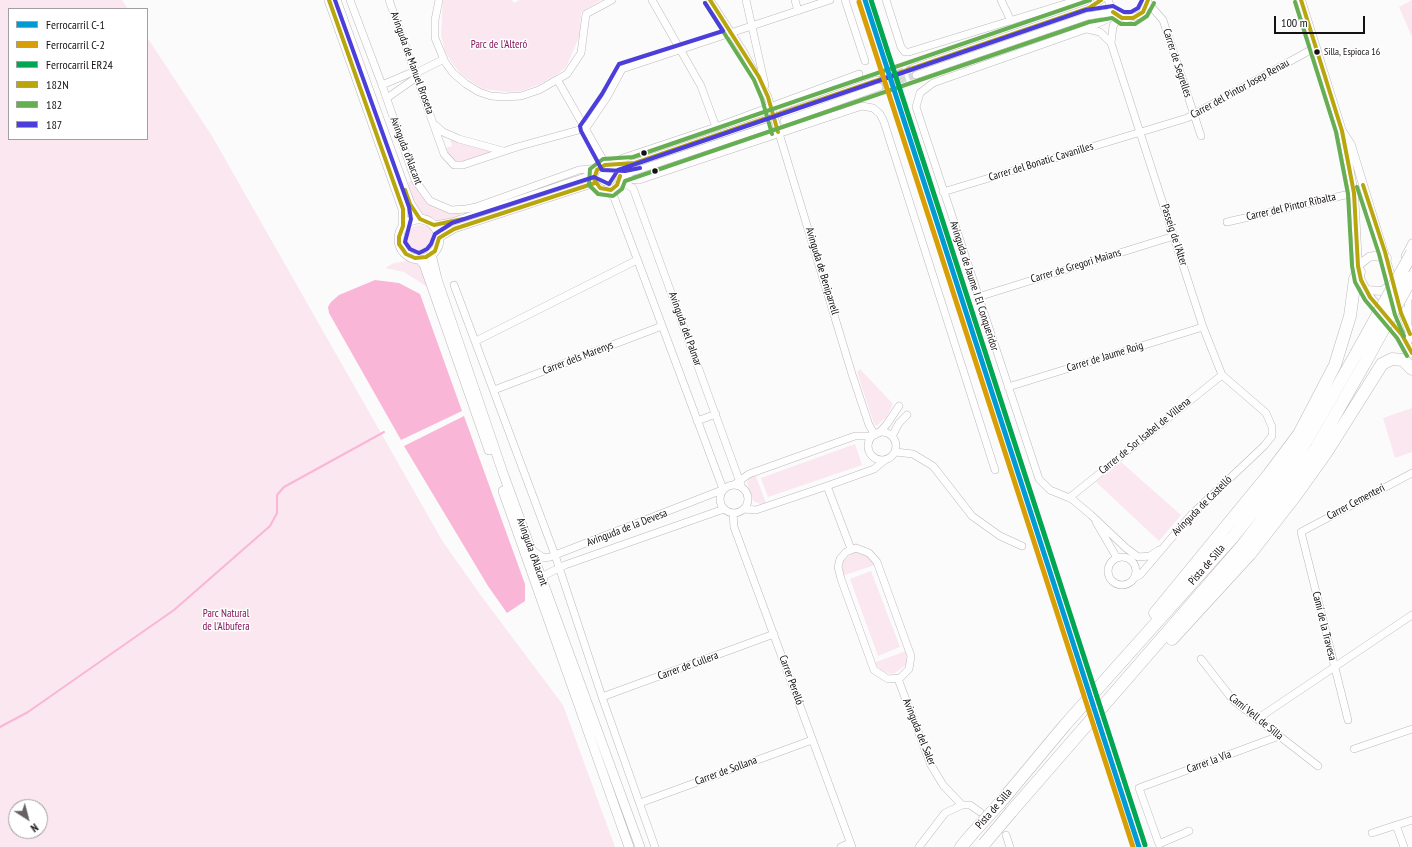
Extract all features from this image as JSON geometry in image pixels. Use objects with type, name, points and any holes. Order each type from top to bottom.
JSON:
[{"type":"highway","name":"Pista de Silla","points":[[961,847],[1065,725],[1232,536],[1278,481],[1307,440],[1412,253]]},
{"type":"highway","points":[[1099,687],[1114,661],[1145,626],[1269,474],[1299,434],[1335,365],[1350,316],[1355,279],[1359,269]]},
{"type":"highway","name":"Pista de Silla","points":[[982,845],[1076,740],[1242,546],[1287,488],[1317,447],[1412,277]]},
{"type":"highway","points":[[1110,700],[1133,681],[1250,554],[1326,453],[1382,364],[1392,360],[1403,360],[1412,369]]},
{"type":"main road","name":"Avinguda d'Alacant","points":[[329,0],[403,209],[404,226]]},
{"type":"main road","name":"Avinguda d'Alacant","points":[[338,4],[410,204],[420,219]]},
{"type":"main road","points":[[420,219],[434,225],[439,238],[437,247],[431,254],[419,259],[410,257],[402,249],[399,238],[404,226],[408,222],[420,219]]},
{"type":"main road","name":"Avinguda d'Alacant","points":[[431,254],[437,278],[542,581],[640,847]]},
{"type":"main road","name":"Avinguda d'Alacant","points":[[419,259],[426,272],[629,847]]},
{"type":"street","name":"Avinguda de Manuel Broseta","points":[[389,0],[435,125],[444,154],[454,165],[463,166],[503,151],[586,128]]},
{"type":"street","points":[[439,0],[435,20],[435,38],[444,59],[453,73],[466,84],[479,92],[491,96],[521,96],[539,90],[558,81],[571,70],[581,53],[586,14],[612,0]]},
{"type":"street","points":[[652,0],[702,86],[716,127]]},
{"type":"street","points":[[710,0],[758,77],[768,97]]},
{"type":"street","points":[[746,0],[768,97]]},
{"type":"street","points":[[795,0],[798,11]]},
{"type":"street","points":[[586,128],[607,97],[622,69],[732,34],[830,0]]},
{"type":"street","points":[[845,0],[865,61]]},
{"type":"street","points":[[886,0],[901,47],[905,52],[1078,0]]},
{"type":"street","points":[[1001,0],[1011,20]]},
{"type":"street","points":[[1101,0],[1089,8],[914,71],[1088,16],[1116,15],[1126,19],[1140,15],[1158,14]]},
{"type":"street","points":[[1108,0],[1116,15]]},
{"type":"street","points":[[1301,0],[1342,131],[1354,193],[1359,269],[1370,297],[1402,335],[1412,353]]},
{"type":"street","points":[[338,4],[352,1]]},
{"type":"street","name":"Avinguda d'Alacant","points":[[352,1],[415,180],[430,201],[451,210],[476,207],[579,170],[605,167]]},
{"type":"street","points":[[1140,15],[1148,1]]},
{"type":"street","name":"Carrer de Segrelles","points":[[1148,1],[1163,20],[1201,136]]},
{"type":"street","points":[[1086,29],[1116,15]]},
{"type":"street","name":"Passeig de l'Alter","points":[[1116,15],[1111,43],[1203,327],[1222,375],[1266,413],[1272,427],[1272,436]]},
{"type":"street","points":[[1086,29],[1100,32],[1111,43]]},
{"type":"street","name":"Avinguda de Jaume I El Conqueridor","points":[[1068,498],[1050,490],[1039,478],[943,192],[916,106],[920,93],[933,83],[1086,29]]},
{"type":"street","name":"Carrer del Pintor Josep Renau","points":[[1139,131],[1187,118],[1316,47]]},
{"type":"street","points":[[387,98],[416,74],[444,59]]},
{"type":"street","points":[[382,84],[416,74]]},
{"type":"street","points":[[434,225],[459,220],[585,176],[623,158],[716,127],[859,74]]},
{"type":"street","points":[[558,81],[586,128],[605,167],[620,178],[639,180],[862,106],[873,108],[880,114],[884,122],[995,470]]},
{"type":"street","points":[[783,117],[878,84]]},
{"type":"street","name":"Avinguda de Beniparrell","points":[[768,97],[869,425],[875,435]]},
{"type":"street","points":[[768,122],[620,178],[614,188],[606,190],[600,188],[596,183],[594,176],[605,167],[635,163],[768,122]]},
{"type":"street","name":"Avinguda de Manuel Broseta","points":[[435,125],[443,132],[459,139],[503,151]]},
{"type":"street","name":"Carrer del Bonatic Cavanilles","points":[[943,192],[1139,131]]},
{"type":"street","points":[[1342,131],[1351,145],[1386,258],[1401,313],[1412,338]]},
{"type":"street","name":"Avinguda del Palmar","points":[[620,178],[633,188],[716,414],[738,483]]},
{"type":"street","points":[[439,238],[454,229],[596,183]]},
{"type":"street","name":"Avinguda del Palmar","points":[[606,190],[614,197],[723,490]]},
{"type":"street","name":"Carrer del Pintor Ribalta","points":[[1228,222],[1354,193]]},
{"type":"street","name":"Carrer de Gregori Maians","points":[[978,297],[1174,236]]},
{"type":"street","points":[[1366,290],[1382,291],[1388,287],[1412,243]]},
{"type":"street","points":[[1359,269],[1369,257],[1374,256],[1386,258]]},
{"type":"street","points":[[476,341],[637,260]]},
{"type":"street","name":"Avinguda d'Alacant","points":[[454,285],[555,555],[602,697],[655,847]]},
{"type":"street","points":[[1408,328],[1408,299],[1412,291]]},
{"type":"street","name":"Carrer dels Marenys","points":[[494,390],[662,326]]},
{"type":"street","name":"Carrer de Jaume Roig","points":[[1008,387],[1203,327]]},
{"type":"street","name":"Carrer de Sor Isabel de Villena","points":[[1068,498],[1222,375]]},
{"type":"street","points":[[885,460],[875,458],[870,453],[868,445],[875,435],[887,424],[899,406]]},
{"type":"street","points":[[697,421],[716,414]]},
{"type":"street","points":[[892,436],[899,423],[907,415]]},
{"type":"street","points":[[887,433],[892,436],[896,443],[895,452],[892,456],[874,469],[756,510],[744,509],[733,513],[724,509],[720,499],[723,490],[730,485],[738,483],[749,474],[855,436],[887,433]]},
{"type":"street","name":"Avinguda de Castelló","points":[[1134,578],[1140,575],[1159,550],[1191,515],[1264,446],[1272,436]]},
{"type":"street","points":[[895,452],[913,454],[933,466],[972,516],[1000,536],[1022,546]]},
{"type":"street","name":"Carrer Cementeri","points":[[1301,532],[1412,473]]},
{"type":"street","points":[[738,483],[748,495],[747,505],[744,509]]},
{"type":"street","points":[[827,486],[851,549]]},
{"type":"street","name":"Avinguda de la Devesa","points":[[532,550],[544,558],[555,555],[723,490]]},
{"type":"street","points":[[1068,498],[1091,515],[1126,548],[1138,557],[1150,556],[1159,550]]},
{"type":"street","name":"Avinguda de la Devesa","points":[[542,581],[545,575],[558,567],[724,509]]},
{"type":"street","name":"Carrer Perelló","points":[[733,513],[734,527],[851,845]]},
{"type":"street","points":[[1091,515],[1117,558]]},
{"type":"street","name":"Camí de la Travesa","points":[[1301,532],[1348,720]]},
{"type":"street","points":[[856,548],[869,552],[878,566],[911,656],[909,670],[898,679],[888,679],[874,670],[841,579],[838,567],[840,559],[851,549],[856,548]]},
{"type":"street","points":[[1126,548],[1126,558],[1134,566],[1134,578],[1123,585],[1118,585],[1111,580],[1108,567],[1117,558],[1126,558]]},
{"type":"street","points":[[1257,719],[1412,615]]},
{"type":"street","name":"Carrer de Cullera","points":[[602,697],[774,634]]},
{"type":"street","name":"Camí Vell de Silla","points":[[1202,659],[1229,696],[1318,766]]},
{"type":"street","name":"Avinguda del Saler","points":[[898,679],[931,765],[943,785],[962,805],[970,805],[980,812]]},
{"type":"street","points":[[1354,749],[1412,729]]},
{"type":"street","name":"Carrer la Via","points":[[1189,831],[1159,844],[1139,788],[1279,736]]},
{"type":"street","name":"Carrer de Sollana","points":[[640,802],[812,740]]},
{"type":"street","points":[[919,847],[945,813],[962,805]]},
{"type":"street","points":[[1372,833],[1412,820]]},
{"type":"street","points":[[1396,825],[1404,847]]},
{"type":"street","points":[[1006,835],[1010,847]]},
{"type":"street","points":[[841,847],[851,845]]},
{"type":"green space","name":"Parc Natural de l'Albufera","points":[[0,0],[122,0],[127,8],[8,8],[8,140],[148,140],[148,39],[212,136],[443,542],[482,597],[563,705],[615,847],[0,847]]},
{"type":"green space","name":"Parc de l'Alteró","points":[[443,0],[512,0],[514,3],[520,0],[601,0],[581,12],[580,35],[566,67],[555,76],[538,85],[521,91],[508,92],[483,89],[462,75],[452,63],[445,51],[441,35]]},
{"type":"green space","points":[[1412,0],[1412,37],[1399,7]]},
{"type":"green space","points":[[450,138],[463,144],[489,151],[490,153],[464,164],[454,162],[448,156],[445,148],[452,146]]},
{"type":"green space","points":[[413,180],[425,199],[460,212],[460,216],[440,221],[423,214],[415,207],[408,182]]},
{"type":"green space","points":[[420,225],[430,229],[434,239],[430,249],[420,253],[410,249],[406,239],[410,229]]},
{"type":"green space","points":[[408,261],[418,264],[424,271],[429,288],[404,272],[385,268],[394,263]]},
{"type":"green space","points":[[860,369],[893,404],[887,417],[876,426],[874,424],[857,372]]},
{"type":"green space","points":[[1412,408],[1412,452],[1395,458],[1383,418]]},
{"type":"green space","points":[[855,444],[862,465],[768,497],[761,478]]},
{"type":"green space","points":[[1121,462],[1181,515],[1159,541],[1096,482]]},
{"type":"green space","points":[[755,474],[766,503],[761,504],[753,501],[747,483],[750,477]]},
{"type":"green space","points":[[854,552],[865,554],[875,565],[842,576],[843,561]]},
{"type":"green space","points":[[871,571],[900,647],[878,656],[850,579]]},
{"type":"green space","points":[[906,651],[907,664],[895,673],[891,674],[882,671],[877,666],[876,662]]},
{"type":"shaded area","points":[[375,280],[399,283],[420,294],[462,411],[401,440],[329,313],[328,307],[339,295]]},
{"type":"shaded area","points":[[464,416],[525,584],[525,601],[507,613],[488,586],[404,446]]},
{"type":"waterway","points":[[0,727],[28,712],[174,610],[270,526],[277,513],[277,495],[284,487],[384,432]]},
{"type":"tunnel","points":[[877,80],[913,68]]},
{"type":"tunnel","points":[[879,87],[916,75]]},
{"type":"rail line","name":"C-1","points":[[865,0],[1139,847]]},
{"type":"rail line","name":"ER24","points":[[871,0],[1145,845]]},
{"type":"rail line","name":"C-2","points":[[859,2],[1133,847]]},
{"type":"transit line","name":"182N","points":[[329,0],[403,209],[403,226],[399,237],[399,244],[406,254],[415,258],[426,257],[435,251],[439,238],[454,229],[595,183]]},
{"type":"transit line","name":"187","points":[[335,0],[409,207],[411,219],[405,242],[410,249],[419,253],[427,249],[435,234],[452,223],[594,177],[609,184],[618,170],[1086,10],[1113,6],[1124,12],[1131,12],[1138,8],[1142,0]]},
{"type":"transit line","name":"182N","points":[[710,0],[759,77],[768,97],[778,132]]},
{"type":"transit line","name":"182","points":[[1090,0],[633,157],[603,159],[590,169],[589,185],[598,194],[613,196],[622,189],[625,181],[1089,22],[1112,18],[1121,24],[1135,24],[1147,16],[1154,3]]},
{"type":"transit line","name":"182N","points":[[620,176],[617,185],[611,190],[600,188],[594,179],[597,170],[605,165],[635,163],[1089,8],[1101,0]]},
{"type":"transit line","name":"182N","points":[[1113,12],[1122,18],[1133,18],[1143,12],[1148,0]]},
{"type":"transit line","name":"182N","points":[[1301,0],[1342,131],[1354,193],[1358,266],[1361,280],[1370,297],[1402,335],[1412,353]]},
{"type":"transit line","name":"182","points":[[1295,2],[1336,132],[1348,194],[1352,266],[1355,282],[1365,300],[1397,338],[1407,356]]},
{"type":"transit line","name":"182","points":[[705,3],[754,80],[762,99],[772,134]]},
{"type":"transit line","name":"187","points":[[640,168],[625,171],[602,170],[581,131],[580,126],[602,94],[619,64],[723,31],[705,3]]},
{"type":"transit line","name":"182N","points":[[1363,185],[1385,252],[1401,313],[1410,334]]},
{"type":"transit line","name":"182","points":[[1357,187],[1379,254],[1395,315],[1404,336]]},
{"type":"transit line","name":"182N","points":[[405,190],[410,204],[420,219],[434,225],[463,219]]},
{"type":"place","name":"Silla, Espioca 16","points":[[1317,52]]}]
